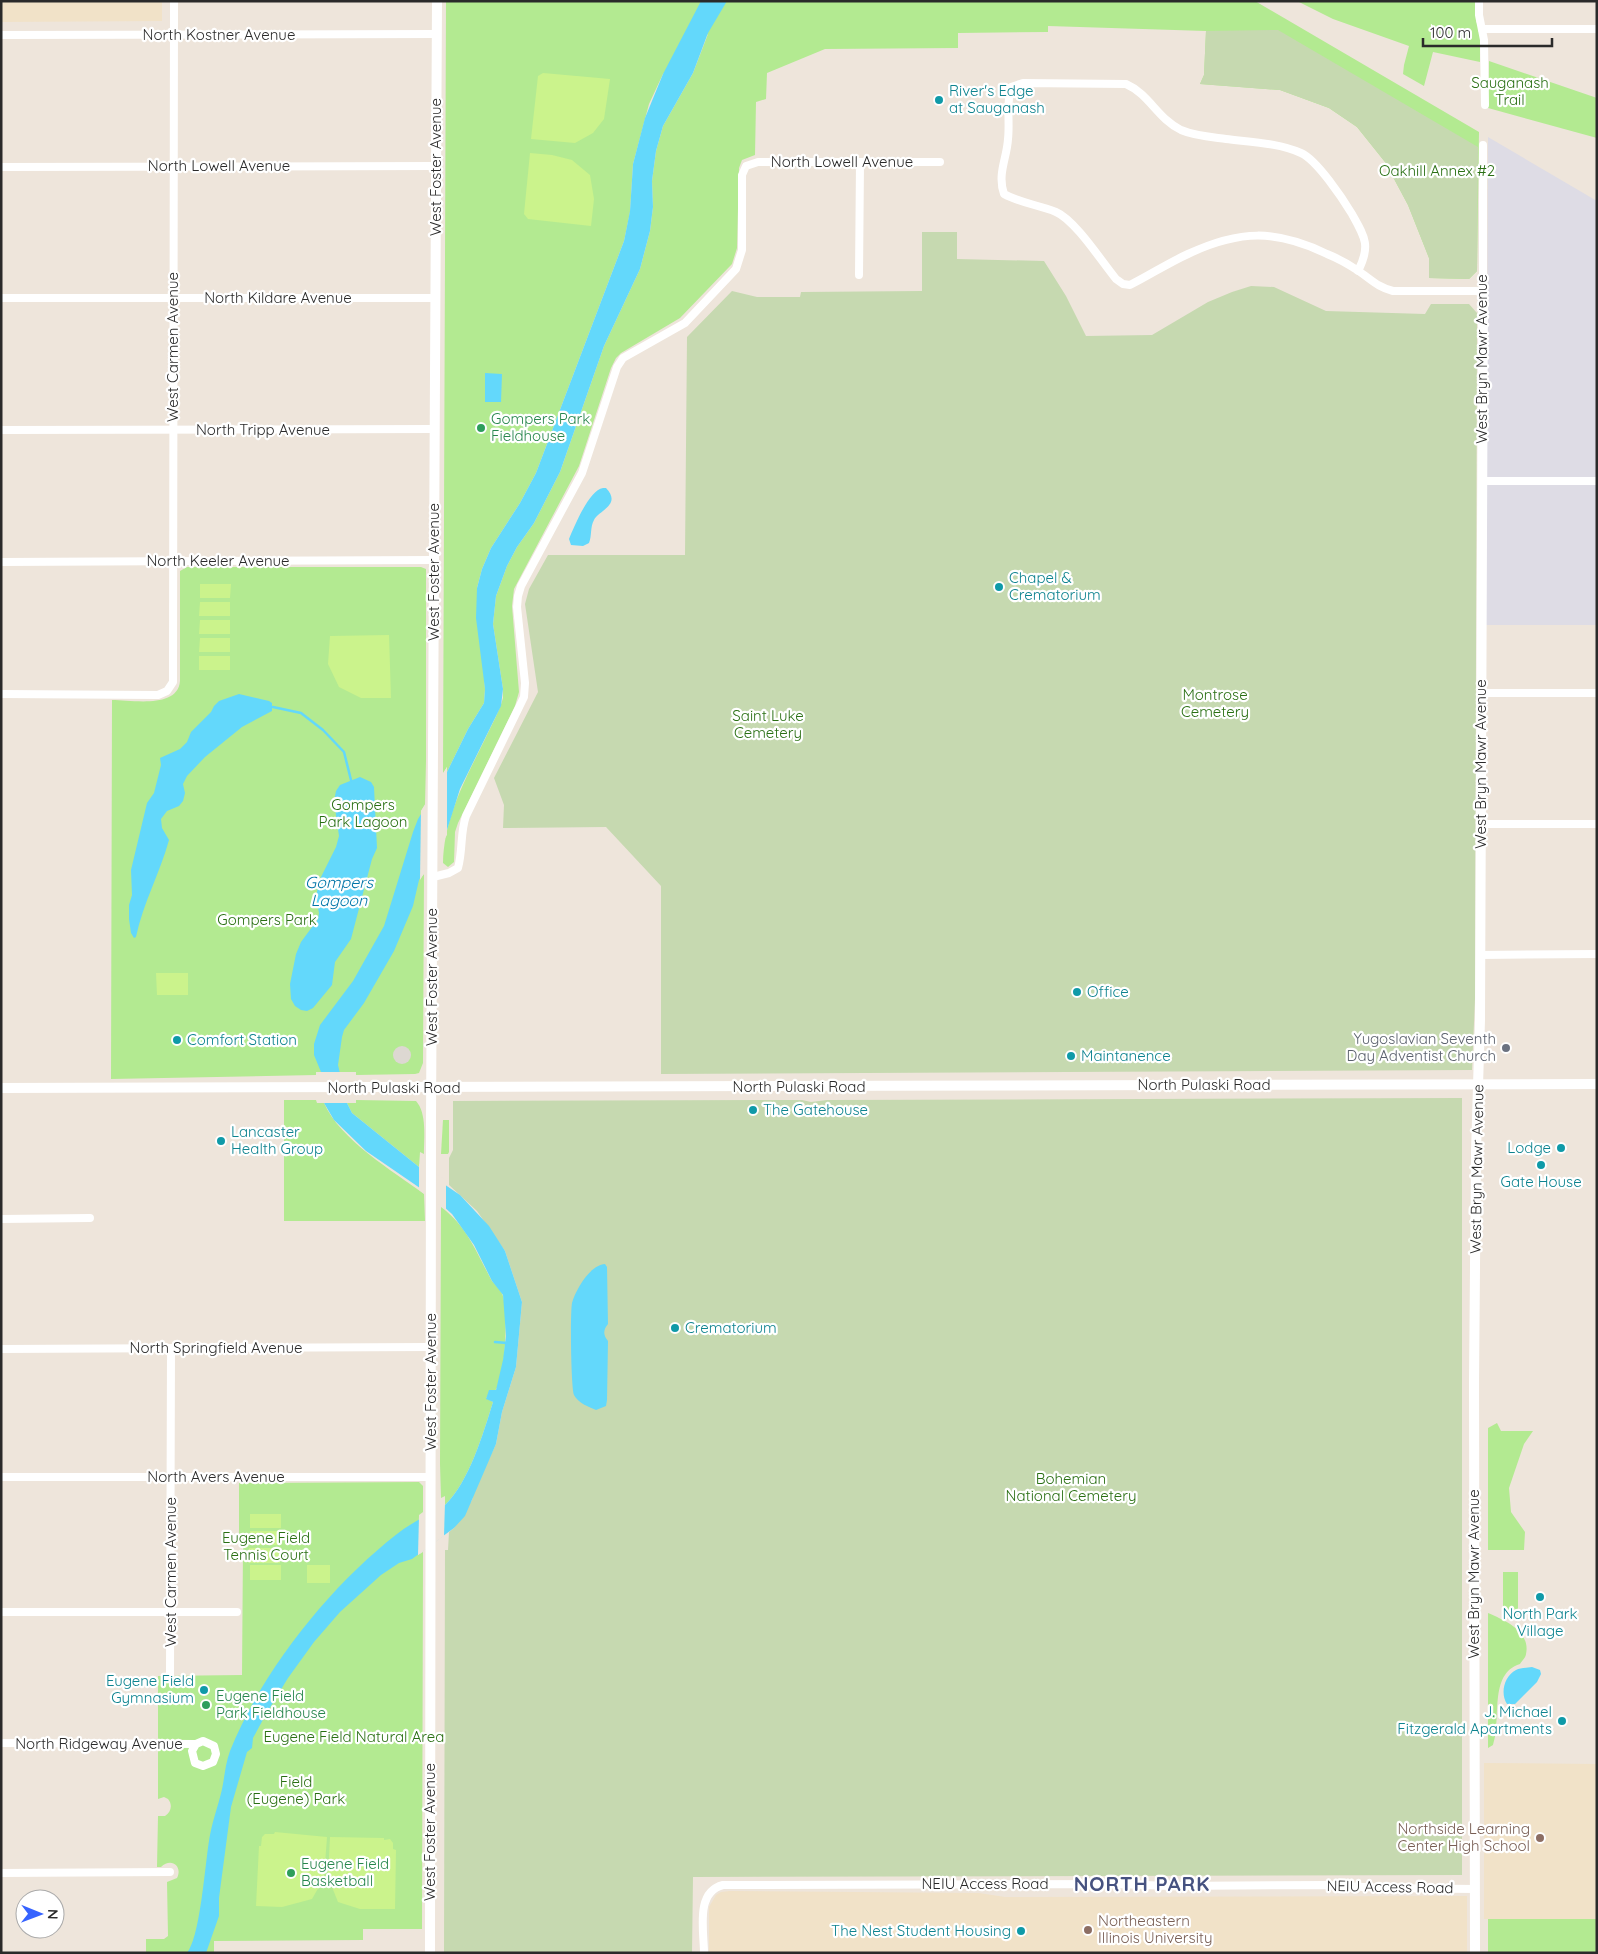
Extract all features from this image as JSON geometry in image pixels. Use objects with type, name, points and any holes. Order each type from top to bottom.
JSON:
[{"type":"main road","name":"West Foster Avenue","points":[[430,1953],[431,1199],[437,1]]},
{"type":"main road","name":"West Bryn Mawr Avenue","points":[[1475,1953],[1474,1381],[1481,824],[1482,291]]},
{"type":"main road","name":"North Pulaski Road","points":[[1,1088],[1597,1084]]},
{"type":"street","name":"West Carmen Avenue","points":[[1,694],[158,695],[167,691],[173,682],[174,1]]},
{"type":"street","points":[[1479,1],[1479,15],[1484,40],[1484,105]]},
{"type":"street","points":[[1482,29],[1597,29]]},
{"type":"street","name":"North Kostner Avenue","points":[[1,35],[437,34]]},
{"type":"street","points":[[1358,271],[1365,257],[1366,249],[1361,230],[1342,197],[1302,153],[1273,146],[1196,135],[1180,130],[1169,123],[1136,88],[1126,84],[1023,83],[1011,87],[1008,96],[1008,143],[1002,162],[1001,186],[1004,194],[1013,199],[1057,212],[1069,220],[1116,279],[1123,284],[1130,285],[1187,254],[1222,240],[1257,234],[1289,239],[1327,253],[1358,271],[1380,288],[1393,291],[1482,291]]},
{"type":"street","name":"West Bryn Mawr Avenue","points":[[1482,291],[1483,145]]},
{"type":"street","name":"North Lowell Avenue","points":[[433,877],[449,873],[458,868],[461,858],[462,828],[466,816],[524,697],[526,683],[518,596],[521,586],[582,473],[617,367],[623,358],[685,323],[736,269],[742,250],[742,175],[746,166],[758,162],[940,162]]},
{"type":"street","points":[[859,275],[860,163]]},
{"type":"street","name":"North Lowell Avenue","points":[[1,167],[436,166]]},
{"type":"street","name":"North Kildare Avenue","points":[[1,298],[436,298]]},
{"type":"street","name":"North Tripp Avenue","points":[[1,430],[435,429]]},
{"type":"street","points":[[1482,481],[1597,481]]},
{"type":"street","name":"North Keeler Avenue","points":[[1,562],[435,560]]},
{"type":"street","points":[[1481,692],[1597,693]]},
{"type":"street","points":[[1481,824],[1597,824]]},
{"type":"street","points":[[1480,955],[1597,954]]},
{"type":"street","points":[[1,1219],[90,1218]]},
{"type":"street","name":"North Springfield Avenue","points":[[1,1349],[431,1347]]},
{"type":"street","name":"West Carmen Avenue","points":[[170,1676],[171,1348]]},
{"type":"street","name":"North Avers Avenue","points":[[1,1477],[431,1477]]},
{"type":"street","points":[[1,1612],[237,1612]]},
{"type":"street","name":"North Ridgeway Avenue","points":[[1,1743],[196,1744]]},
{"type":"street","points":[[1,1873],[170,1872]]},
{"type":"street","name":"NEIU Access Road","points":[[704,1953],[705,1899],[712,1889],[723,1885],[1120,1884],[1475,1888]]},
{"type":"shaded area","points":[[1,1],[162,1],[162,21],[1,22]]},
{"type":"shaded area","points":[[1488,137],[1597,201],[1597,625],[1486,625]]},
{"type":"shaded area","points":[[402,1046],[408,1049],[411,1055],[408,1061],[402,1064],[396,1061],[393,1055],[396,1049]]},
{"type":"shaded area","name":"Northside Learning Center High School","points":[[1484,1763],[1597,1764],[1597,1919],[1484,1919]]},
{"type":"shaded area","name":"Northeastern Illinois University","points":[[721,1892],[979,1893],[1005,1897],[1467,1896],[1467,1953],[709,1953],[709,1907],[716,1895]]},
{"type":"green space","points":[[446,1],[1255,1],[1479,132],[1477,271],[1469,279],[1429,278],[1429,258],[1408,205],[1385,162],[1357,127],[1329,108],[1280,90],[1200,84],[1204,75],[1206,31],[1048,26],[1048,32],[958,33],[958,48],[825,49],[767,73],[766,99],[756,102],[755,155],[742,160],[739,168],[737,248],[732,264],[680,318],[621,353],[616,358],[579,466],[514,589],[512,606],[519,692],[515,706],[458,823],[455,832],[454,862],[448,867],[443,863],[444,846],[457,798],[503,698],[493,624],[496,596],[507,566],[517,547],[534,523],[560,472],[604,346],[640,269],[650,231],[653,207],[652,181],[656,151],[663,126],[693,73],[708,34],[663,74],[649,104],[633,164],[630,212],[624,241],[536,473],[520,503],[491,548],[482,569],[477,588],[485,689],[484,703],[468,729],[447,772],[447,767],[443,773]]},
{"type":"green space","points":[[1297,1],[1475,1],[1476,21],[1480,31],[1480,62],[1433,52],[1424,86],[1403,74],[1409,46],[1333,19]]},
{"type":"green space","name":"Oakhill Annex #2","points":[[1278,30],[1478,147],[1477,271],[1469,279],[1429,278],[1429,258],[1408,205],[1385,162],[1357,127],[1329,108],[1280,90],[1200,84],[1204,75],[1206,31]]},
{"type":"green space","name":"Sauganash Trail","points":[[1489,61],[1597,98],[1597,138],[1488,108]]},
{"type":"green space","points":[[543,73],[610,79],[604,119],[593,133],[575,143],[531,139],[538,76]]},
{"type":"green space","points":[[530,153],[552,155],[572,160],[590,175],[594,199],[591,226],[528,219],[524,214]]},
{"type":"green space","name":"Montrose Cemetery","points":[[922,232],[957,232],[957,259],[1044,261],[1066,296],[1086,336],[1152,335],[1208,302],[1251,286],[1274,287],[1326,311],[1425,314],[1431,304],[1469,304],[1477,313],[1475,999],[1472,1070],[661,1074],[661,886],[606,827],[503,828],[504,805],[494,778],[538,692],[525,604],[529,589],[548,555],[685,555],[687,337],[732,291],[757,297],[800,297],[801,292],[922,291]]},
{"type":"green space","name":"Gompers Park","points":[[187,567],[421,567],[426,569],[426,761],[425,805],[421,811],[420,879],[424,874],[423,1063],[419,1073],[356,1075],[356,1072],[316,1072],[316,1075],[111,1079],[112,700],[153,701],[171,696],[177,690],[180,681],[180,571]]},
{"type":"green space","points":[[200,584],[231,584],[230,598],[200,598]]},
{"type":"green space","points":[[200,602],[230,602],[230,616],[199,616]]},
{"type":"green space","points":[[200,620],[230,620],[230,634],[199,634]]},
{"type":"green space","points":[[389,635],[391,698],[361,698],[339,687],[328,664],[330,636]]},
{"type":"green space","points":[[200,638],[230,638],[230,652],[199,652]]},
{"type":"green space","points":[[199,656],[230,656],[230,670],[199,670]]},
{"type":"green space","points":[[156,973],[188,973],[188,995],[157,995]]},
{"type":"green space","name":"Bohemian National Cemetery","points":[[1462,1098],[1462,1875],[693,1877],[692,1953],[444,1953],[445,1550],[448,1550],[449,1532],[454,1528],[472,1500],[474,1491],[496,1444],[502,1412],[516,1367],[522,1302],[505,1251],[477,1211],[449,1185],[449,1158],[453,1150],[453,1101],[802,1100],[811,1102],[827,1100]]},
{"type":"green space","points":[[284,1100],[316,1100],[317,1103],[324,1103],[342,1130],[354,1142],[424,1194],[425,1221],[284,1221]]},
{"type":"green space","points":[[356,1100],[416,1101],[422,1112],[424,1126],[424,1154],[420,1152],[419,1167],[352,1113],[347,1103],[356,1103]]},
{"type":"green space","points":[[443,1120],[449,1120],[448,1154],[441,1154]]},
{"type":"green space","points":[[441,1207],[450,1214],[464,1231],[492,1281],[501,1292],[505,1304],[504,1360],[499,1384],[495,1391],[486,1398],[493,1402],[480,1443],[468,1471],[454,1495],[445,1505],[445,1496],[441,1498],[440,1464]]},
{"type":"green space","points":[[1497,1423],[1501,1431],[1533,1431],[1524,1444],[1509,1488],[1511,1512],[1525,1532],[1524,1550],[1488,1550],[1488,1428]]},
{"type":"green space","name":"Field (Eugene) Park","points":[[419,1482],[423,1486],[423,1512],[419,1515],[418,1555],[423,1552],[422,1929],[363,1929],[363,1940],[214,1941],[214,1953],[146,1953],[146,1939],[164,1939],[168,1936],[167,1882],[177,1878],[178,1874],[177,1867],[172,1863],[157,1867],[158,1816],[165,1816],[171,1806],[168,1799],[164,1797],[158,1799],[158,1676],[242,1675],[243,1547],[239,1547],[239,1483]]},
{"type":"green space","points":[[250,1514],[281,1514],[281,1528],[250,1528]]},
{"type":"green space","points":[[250,1531],[281,1531],[281,1545],[250,1545]]},
{"type":"green space","points":[[249,1548],[280,1548],[280,1563],[249,1563]]},
{"type":"green space","points":[[250,1565],[281,1565],[281,1580],[250,1580]]},
{"type":"green space","points":[[307,1565],[330,1565],[330,1583],[307,1583]]},
{"type":"green space","points":[[1503,1572],[1518,1572],[1518,1614],[1503,1614]]},
{"type":"green space","points":[[1488,1613],[1508,1623],[1520,1633],[1526,1646],[1526,1655],[1520,1664],[1510,1669],[1504,1677],[1498,1699],[1493,1745],[1488,1748]]},
{"type":"green space","name":"Eugene Field Basketball","points":[[275,1832],[327,1837],[324,1878],[312,1899],[282,1907],[256,1906],[259,1846],[261,1846],[262,1837],[265,1834],[274,1834]]},
{"type":"green space","name":"Eugene Field Basketball","points":[[330,1837],[390,1839],[393,1843],[393,1849],[396,1850],[395,1909],[360,1909],[338,1902],[328,1877]]},
{"type":"green space","points":[[1488,1919],[1597,1919],[1597,1953],[1488,1953]]},
{"type":"water","points":[[701,1],[727,1],[708,33],[693,73],[663,126],[656,151],[652,181],[653,207],[650,231],[640,269],[604,346],[560,472],[534,523],[517,547],[507,566],[496,596],[493,624],[503,689],[501,706],[460,789],[447,830],[419,880],[413,906],[394,951],[364,1003],[344,1030],[338,1065],[347,1103],[352,1113],[419,1167],[460,1195],[489,1226],[505,1251],[522,1302],[516,1367],[502,1412],[496,1444],[465,1516],[454,1528],[412,1559],[399,1563],[381,1575],[340,1612],[314,1642],[288,1678],[266,1714],[253,1738],[252,1748],[247,1752],[231,1807],[219,1898],[219,1916],[206,1953],[187,1953],[196,1931],[210,1835],[230,1751],[260,1691],[300,1632],[347,1579],[397,1534],[445,1505],[454,1495],[474,1457],[493,1402],[486,1399],[489,1390],[496,1390],[503,1360],[506,1336],[503,1295],[492,1281],[474,1245],[452,1214],[433,1197],[366,1151],[334,1120],[324,1103],[321,1072],[314,1055],[314,1044],[320,1025],[353,981],[384,926],[418,819],[447,772],[468,729],[484,703],[485,689],[476,618],[477,588],[482,569],[491,548],[520,503],[536,473],[624,241],[630,211],[633,164],[645,118],[663,74]]},
{"type":"water","points":[[485,373],[502,374],[501,402],[485,402]]},
{"type":"water","points":[[606,488],[610,494],[611,503],[594,520],[589,543],[583,546],[571,545],[569,539],[587,502],[592,495]]},
{"type":"water","points":[[239,694],[269,701],[272,703],[272,711],[242,727],[205,757],[187,776],[183,784],[185,793],[183,801],[179,806],[167,811],[161,819],[162,828],[169,840],[136,937],[134,938],[131,933],[129,919],[129,905],[132,895],[131,870],[147,803],[154,793],[161,765],[160,758],[180,749],[187,742],[191,732],[219,701]]},
{"type":"water","name":"Gompers Lagoon","points":[[360,777],[371,782],[374,787],[377,848],[372,859],[351,939],[335,962],[332,985],[313,1008],[307,1011],[301,1010],[295,1006],[291,999],[290,984],[296,954],[301,942],[318,919],[319,913],[316,897],[319,881],[336,847],[339,836],[334,801],[336,791],[340,785]]},
{"type":"water","points":[[605,1264],[607,1267],[608,1324],[604,1332],[608,1341],[607,1400],[606,1406],[596,1410],[581,1402],[574,1395],[571,1310],[574,1297],[584,1279],[599,1265]]},
{"type":"water","points":[[1532,1667],[1540,1670],[1541,1674],[1537,1682],[1515,1704],[1507,1704],[1504,1686],[1509,1676],[1518,1669]]},
{"type":"pier","points":[[447,767],[447,835],[420,880],[421,811]]},
{"type":"pier","points":[[318,1072],[342,1072],[350,1103],[322,1103],[321,1083]]},
{"type":"pier","points":[[419,1164],[446,1180],[446,1210],[419,1190]]},
{"type":"pier","points":[[445,1502],[444,1536],[418,1555],[419,1517]]},
{"type":"waterway","points":[[273,707],[301,713],[323,730],[344,752],[351,780]]},
{"type":"waterway","points":[[495,1342],[507,1343]]},
{"type":"place","name":"River's Edge at Sauganash","points":[[939,100]]},
{"type":"place","name":"Gompers Park Fieldhouse","points":[[481,428]]},
{"type":"place","name":"Chapel & Crematorium","points":[[999,587]]},
{"type":"place","name":"Office","points":[[1077,992]]},
{"type":"place","name":"Comfort Station","points":[[177,1040]]},
{"type":"place","name":"Yugoslavian Seventh Day Adventist Church","points":[[1506,1048]]},
{"type":"place","name":"Maintanence","points":[[1071,1056]]},
{"type":"place","name":"The Gatehouse","points":[[753,1110]]},
{"type":"place","name":"Lancaster Health Group","points":[[221,1141]]},
{"type":"place","name":"Lodge","points":[[1561,1148]]},
{"type":"place","name":"Gate House","points":[[1541,1165]]},
{"type":"place","name":"Crematorium","points":[[675,1328]]},
{"type":"place","name":"North Park Village","points":[[1540,1597]]},
{"type":"place","name":"Eugene Field Gymnasium","points":[[204,1690]]},
{"type":"place","name":"Eugene Field Park Fieldhouse","points":[[206,1705]]},
{"type":"place","name":"J. Michael Fitzgerald Apartments","points":[[1562,1721]]},
{"type":"place","name":"Northside Learning Center High School","points":[[1540,1838]]},
{"type":"place","name":"Eugene Field Basketball","points":[[291,1873]]},
{"type":"place","name":"Northeastern Illinois University","points":[[1088,1930]]},
{"type":"place","name":"The Nest Student Housing","points":[[1021,1931]]},
{"type":"district","name":"NORTH PARK","points":[[1142,1884]]},
{"type":"park label","name":"Saint Luke Cemetery","points":[[768,724]]},
{"type":"park label","name":"Gompers Park Lagoon","points":[[363,814]]},
{"type":"park label","name":"Eugene Field Tennis Court","points":[[266,1546]]},
{"type":"park label","name":"Eugene Field Natural Area","points":[[354,1737]]}]
